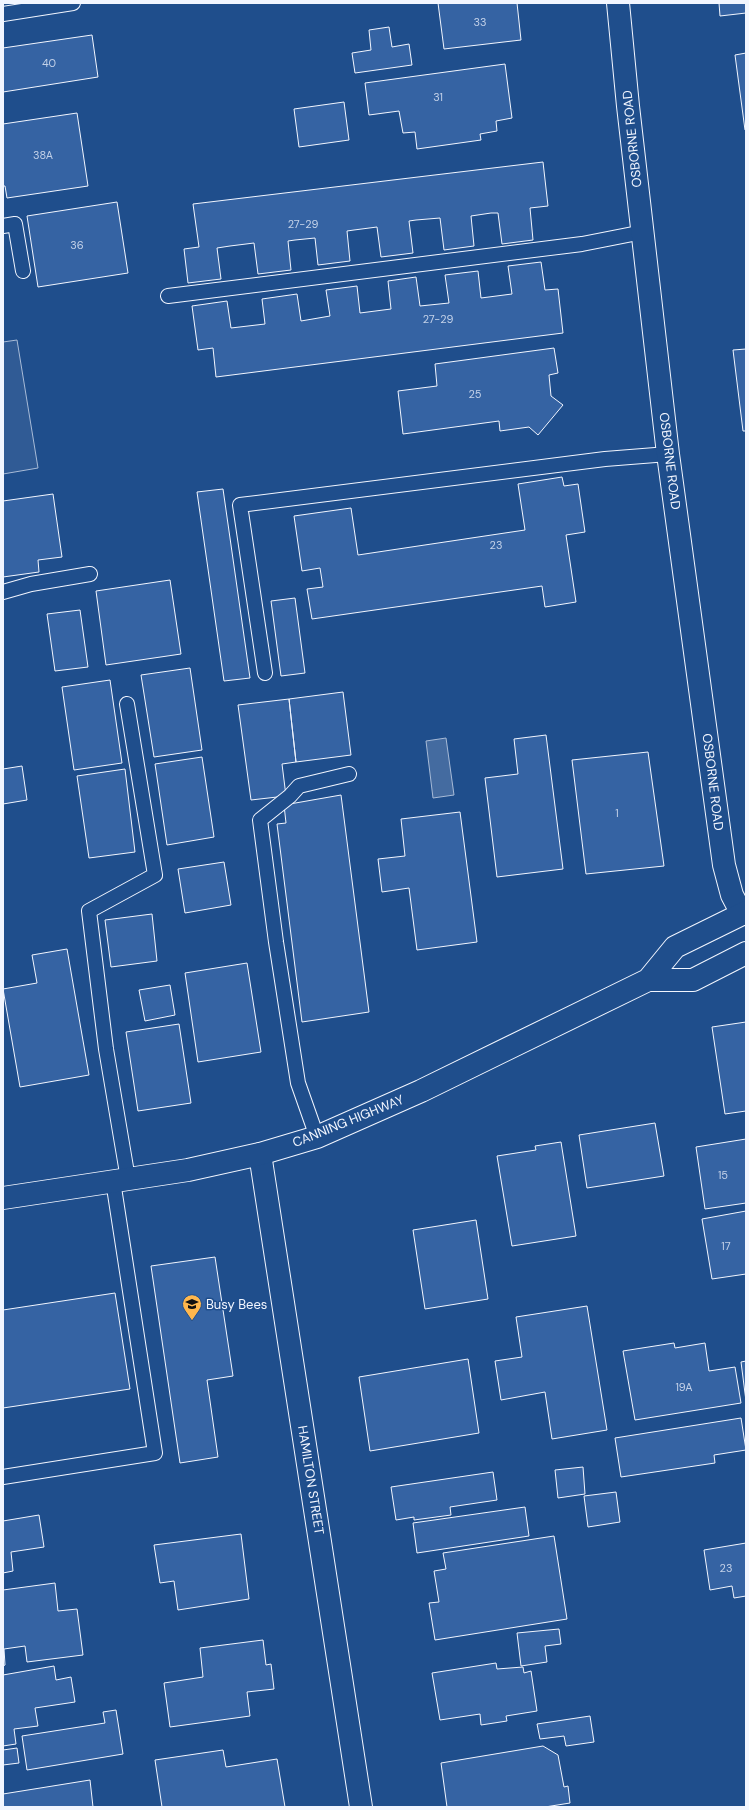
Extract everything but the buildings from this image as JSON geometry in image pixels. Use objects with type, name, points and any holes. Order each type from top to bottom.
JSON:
[{"type":"main road","name":"OSBORNE ROAD","points":[[618,3],[668,454],[724,865],[732,895],[744,913]]},
{"type":"main road","name":"CANNING HIGHWAY","points":[[3,1198],[188,1170],[260,1154],[317,1137],[421,1091],[648,980],[675,947],[744,913]]},
{"type":"main road","name":"CANNING HIGHWAY","points":[[648,980],[693,980],[746,952]]},
{"type":"main road","name":"HAMILTON STREET","points":[[260,1154],[361,1807]]},
{"type":"lane","points":[[3,14],[73,3]]},
{"type":"lane","points":[[3,226],[15,224],[23,270]]},
{"type":"lane","points":[[168,296],[582,244],[643,232]]},
{"type":"lane","points":[[265,673],[240,505],[605,460],[668,454]]},
{"type":"lane","points":[[3,592],[31,584],[90,574]]},
{"type":"lane","points":[[3,1478],[155,1453],[120,1180],[89,911],[155,875],[127,704]]},
{"type":"lane","points":[[317,1137],[298,1083],[276,942],[260,820],[290,796],[299,786],[349,774]]},
{"type":"shaded area","points":[[17,340],[38,468],[3,474],[3,342]]},
{"type":"shaded area","points":[[446,738],[454,795],[433,798],[426,741]]},
{"type":"place","name":"Busy Bees","points":[[192,1321]]}]
